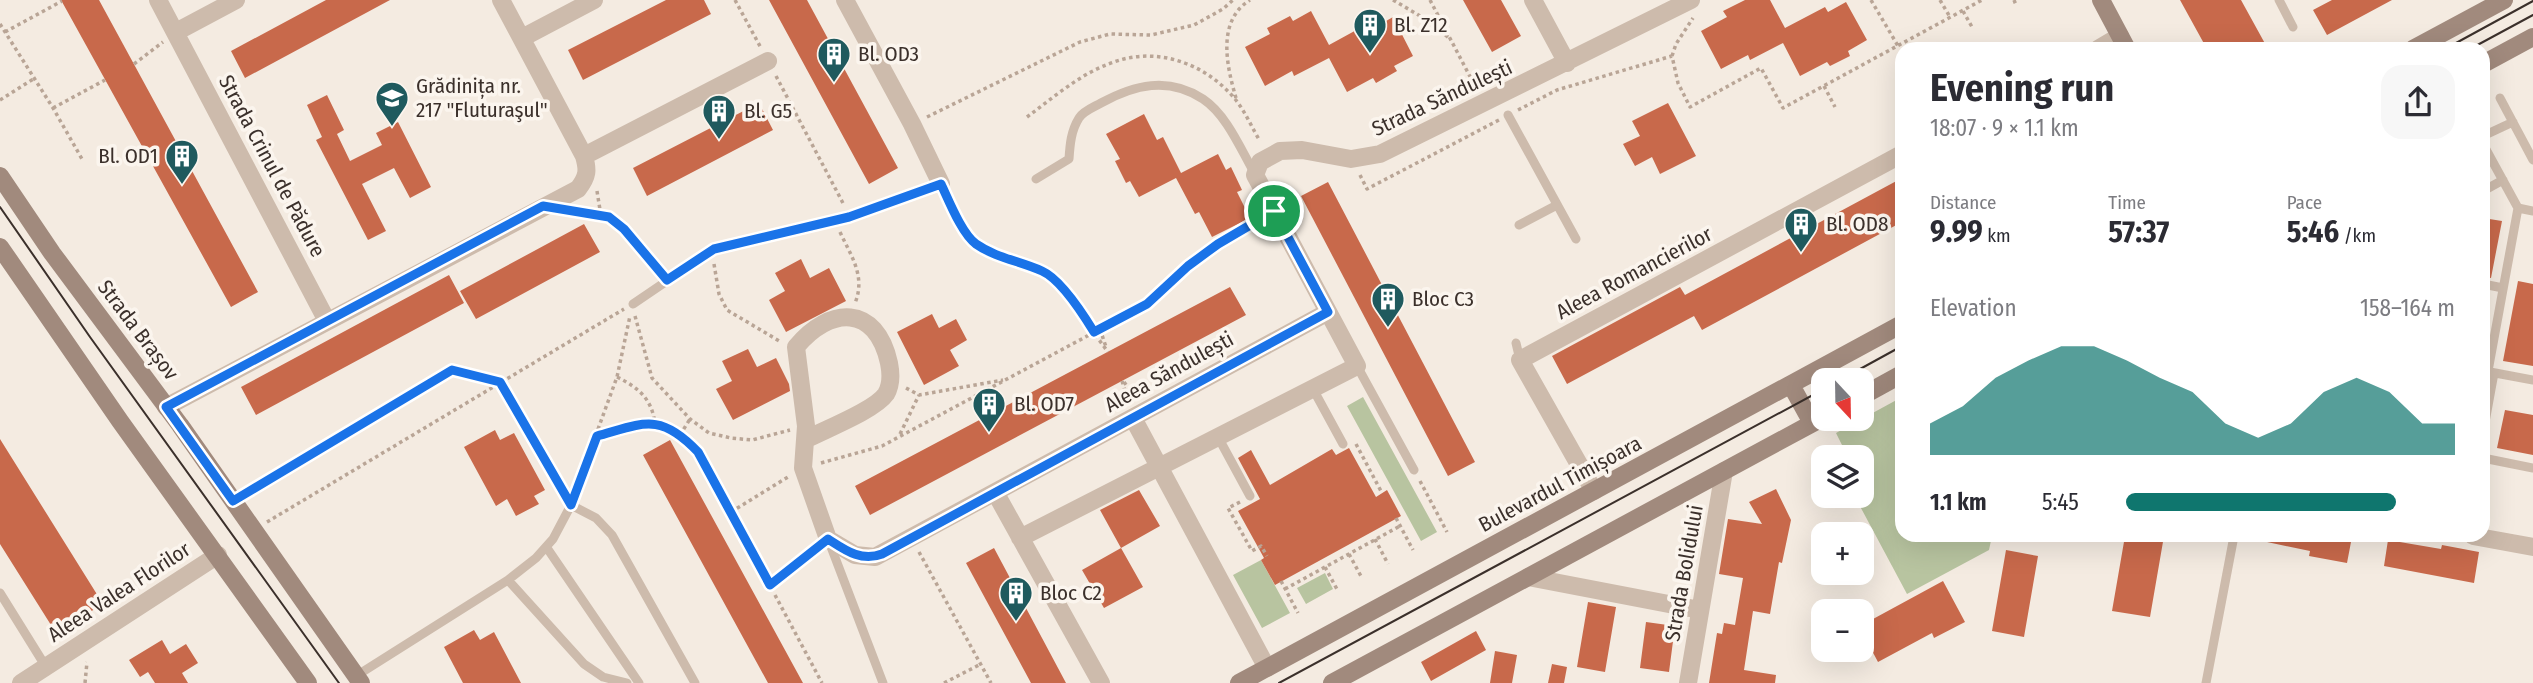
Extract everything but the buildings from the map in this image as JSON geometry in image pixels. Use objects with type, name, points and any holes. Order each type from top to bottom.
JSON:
[{"type":"main road","points":[[2101,0],[2123,42]]},
{"type":"main road","points":[[2426,42],[2504,0]]},
{"type":"main road","points":[[2490,60],[2533,37]]},
{"type":"main road","name":"Strada Brașov","points":[[0,176],[52,253],[166,407],[359,680]]},
{"type":"main road","points":[[0,247],[127,431],[308,683]]},
{"type":"main road","name":"Bulevardul Timișoara","points":[[1239,683],[1895,328]]},
{"type":"main road","points":[[1874,389],[1895,378]]},
{"type":"main road","points":[[1791,385],[1811,411]]},
{"type":"main road","points":[[1332,683],[1811,424]]},
{"type":"street","name":"Strada Crinul de Pădure","points":[[158,0],[327,321]]},
{"type":"street","points":[[166,407],[578,189],[588,170],[584,156],[501,0]]},
{"type":"street","points":[[522,38],[594,0]]},
{"type":"street","points":[[845,0],[941,184]]},
{"type":"street","points":[[1533,0],[1567,63]]},
{"type":"street","points":[[176,32],[233,1]]},
{"type":"street","name":"Strada Săndulești","points":[[1255,175],[1260,162],[1280,151],[1302,150],[1351,159],[1380,154],[1567,63],[1695,5]]},
{"type":"street","points":[[584,156],[768,61]]},
{"type":"street","name":"Aleea Romancierilor","points":[[1594,491],[1518,352],[1895,158]]},
{"type":"street","points":[[1020,538],[1357,366],[1255,175]]},
{"type":"street","name":"Aleea Săndulești","points":[[828,539],[848,552],[865,557],[882,554],[1328,312]]},
{"type":"street","points":[[806,432],[875,404],[886,394],[891,381],[885,346],[866,321],[840,318],[808,332],[796,347],[806,432],[803,468],[828,539]]},
{"type":"street","points":[[1133,418],[1267,668]]},
{"type":"street","name":"Strada Bolidului","points":[[1688,683],[1724,471]]},
{"type":"street","points":[[995,492],[1101,683]]},
{"type":"street","points":[[2490,539],[2533,547]]},
{"type":"street","name":"Aleea Valea Florilor","points":[[20,683],[218,555]]},
{"type":"street","points":[[1528,577],[1700,610]]},
{"type":"lane","points":[[2279,0],[2293,27]]},
{"type":"lane","points":[[1036,179],[1069,159],[1071,135],[1080,115],[1126,89],[1150,85],[1177,88],[1204,99],[1224,121],[1255,175]]},
{"type":"lane","points":[[2500,98],[2533,160]]},
{"type":"lane","points":[[1508,115],[1576,239]]},
{"type":"lane","points":[[2490,133],[2513,122]]},
{"type":"lane","points":[[2490,157],[2518,208],[2490,360]]},
{"type":"lane","points":[[2490,187],[2503,180]]},
{"type":"lane","points":[[633,303],[714,249],[849,217],[941,184],[958,218]]},
{"type":"lane","points":[[1519,225],[1557,205]]},
{"type":"lane","points":[[2518,208],[2533,211]]},
{"type":"lane","points":[[2490,285],[2503,288]]},
{"type":"lane","points":[[1357,366],[1414,470]]},
{"type":"lane","points":[[2490,371],[2533,380]]},
{"type":"lane","points":[[1313,389],[1343,444]]},
{"type":"lane","points":[[1218,437],[1250,496]]},
{"type":"lane","points":[[2490,459],[2533,468]]},
{"type":"lane","points":[[359,680],[508,580],[547,548],[571,505],[596,518],[612,535],[695,683]]},
{"type":"lane","points":[[770,585],[828,539],[883,683]]},
{"type":"lane","points":[[2206,683],[2233,542]]},
{"type":"lane","points":[[547,548],[639,683]]},
{"type":"lane","points":[[508,580],[584,664],[603,677],[627,683]]},
{"type":"lane","name":"Aleea Valea Florilor","points":[[0,593],[46,667]]},
{"type":"path","points":[[735,0],[840,194],[849,217]]},
{"type":"path","points":[[912,124],[1080,42],[1110,34],[1151,35],[1194,25],[1223,9],[1233,0]]},
{"type":"path","points":[[1237,100],[1229,72],[1226,44],[1232,21],[1244,2],[1251,0]]},
{"type":"path","points":[[1393,0],[1427,20],[1451,41]]},
{"type":"path","points":[[1430,0],[1485,104]]},
{"type":"path","points":[[1871,0],[1896,42]]},
{"type":"path","points":[[1940,0],[1950,18]]},
{"type":"path","points":[[1905,42],[1982,0]]},
{"type":"path","points":[[5,32],[62,1]]},
{"type":"path","points":[[1672,56],[1695,5]]},
{"type":"path","points":[[1962,11],[1972,27]]},
{"type":"path","points":[[0,24],[82,159]]},
{"type":"path","points":[[134,64],[176,32]]},
{"type":"path","points":[[1690,107],[1761,68],[1783,108],[1895,48]]},
{"type":"path","points":[[0,100],[35,78]]},
{"type":"path","points":[[53,108],[105,80]]},
{"type":"path","points":[[1824,86],[1835,107]]},
{"type":"path","points":[[543,206],[609,217],[624,229],[667,280]]},
{"type":"path","points":[[730,512],[803,468],[882,446],[1147,304],[1198,259],[1242,228],[1274,211]]},
{"type":"path","points":[[958,218],[974,243],[994,254],[1044,271],[1057,283],[1108,352],[1100,329]]},
{"type":"path","points":[[834,221],[858,266],[860,291],[853,318]]},
{"type":"path","points":[[714,249],[719,294],[727,310],[785,344],[796,359]]},
{"type":"path","points":[[571,505],[617,377],[633,303]]},
{"type":"path","points":[[253,530],[633,303]]},
{"type":"path","points":[[633,303],[639,337],[652,378],[690,419],[709,433],[752,440],[806,432]]},
{"type":"path","points":[[233,501],[452,370],[500,382],[571,505]]},
{"type":"path","points":[[617,377],[636,386],[647,398],[655,424]]},
{"type":"path","points":[[891,381],[919,396],[1007,379]]},
{"type":"path","points":[[899,436],[919,396]]},
{"type":"path","points":[[680,435],[690,419]]},
{"type":"path","points":[[597,436],[637,423],[661,424],[680,435],[698,452],[822,683]]},
{"type":"path","points":[[1414,470],[1447,532]]},
{"type":"path","points":[[1241,501],[1228,508],[1252,551],[1261,546],[1267,556]]},
{"type":"path","points":[[1396,519],[1413,550]]},
{"type":"path","points":[[1285,589],[1400,526]]},
{"type":"path","points":[[911,537],[991,683]]},
{"type":"path","points":[[1375,540],[1388,564]]},
{"type":"path","points":[[1349,554],[1362,578]]},
{"type":"path","points":[[1325,567],[1338,591]]},
{"type":"path","points":[[1281,581],[1298,613]]},
{"type":"path","points":[[944,683],[981,664]]},
{"type":"green space","points":[[1363,397],[1437,532],[1421,541],[1347,406]]},
{"type":"green space","points":[[1895,401],[1895,542],[1991,542],[1989,550],[1907,594],[1874,532],[1874,522],[1868,522],[1861,508],[1874,508],[1874,445],[1842,445],[1836,433],[1874,431],[1874,412]]},
{"type":"green space","points":[[1261,560],[1290,613],[1262,628],[1233,575]]},
{"type":"green space","points":[[1325,573],[1333,589],[1306,604],[1297,588]]},
{"type":"tram line","points":[[2458,42],[2533,1]]},
{"type":"tram line","points":[[2483,42],[2533,15]]},
{"type":"tram line","points":[[0,207],[90,337],[339,683]]},
{"type":"tram line","points":[[1862,368],[1895,350]]},
{"type":"tram line","points":[[1279,683],[1811,396]]},
{"type":"place","name":"Bl. Z12","points":[[1370,55]]},
{"type":"place","name":"Bl. OD3","points":[[834,84]]},
{"type":"place","name":"Grădinița nr. 217 \"Fluturaşul\"","points":[[392,128]]},
{"type":"place","name":"Bl. G5","points":[[719,141]]},
{"type":"place","name":"Bl. OD1","points":[[182,186]]},
{"type":"place","name":"Bl. OD8","points":[[1801,254]]},
{"type":"place","name":"Bloc C3","points":[[1388,329]]},
{"type":"place","name":"Bl. OD7","points":[[989,434]]},
{"type":"place","name":"Bloc C2","points":[[1016,623]]},
{"type":"route","points":[[941,184],[974,243],[994,254],[1044,271],[1057,283],[1094,332],[1147,304],[1188,266],[1218,244],[1274,211],[1328,312],[882,554],[875,557],[855,555],[828,539],[770,585],[698,452],[683,436],[661,424],[637,423],[597,436],[571,505],[500,382],[452,370],[233,501],[166,407],[543,206],[609,217],[624,229],[667,280],[714,249],[849,217],[941,184]]}]
